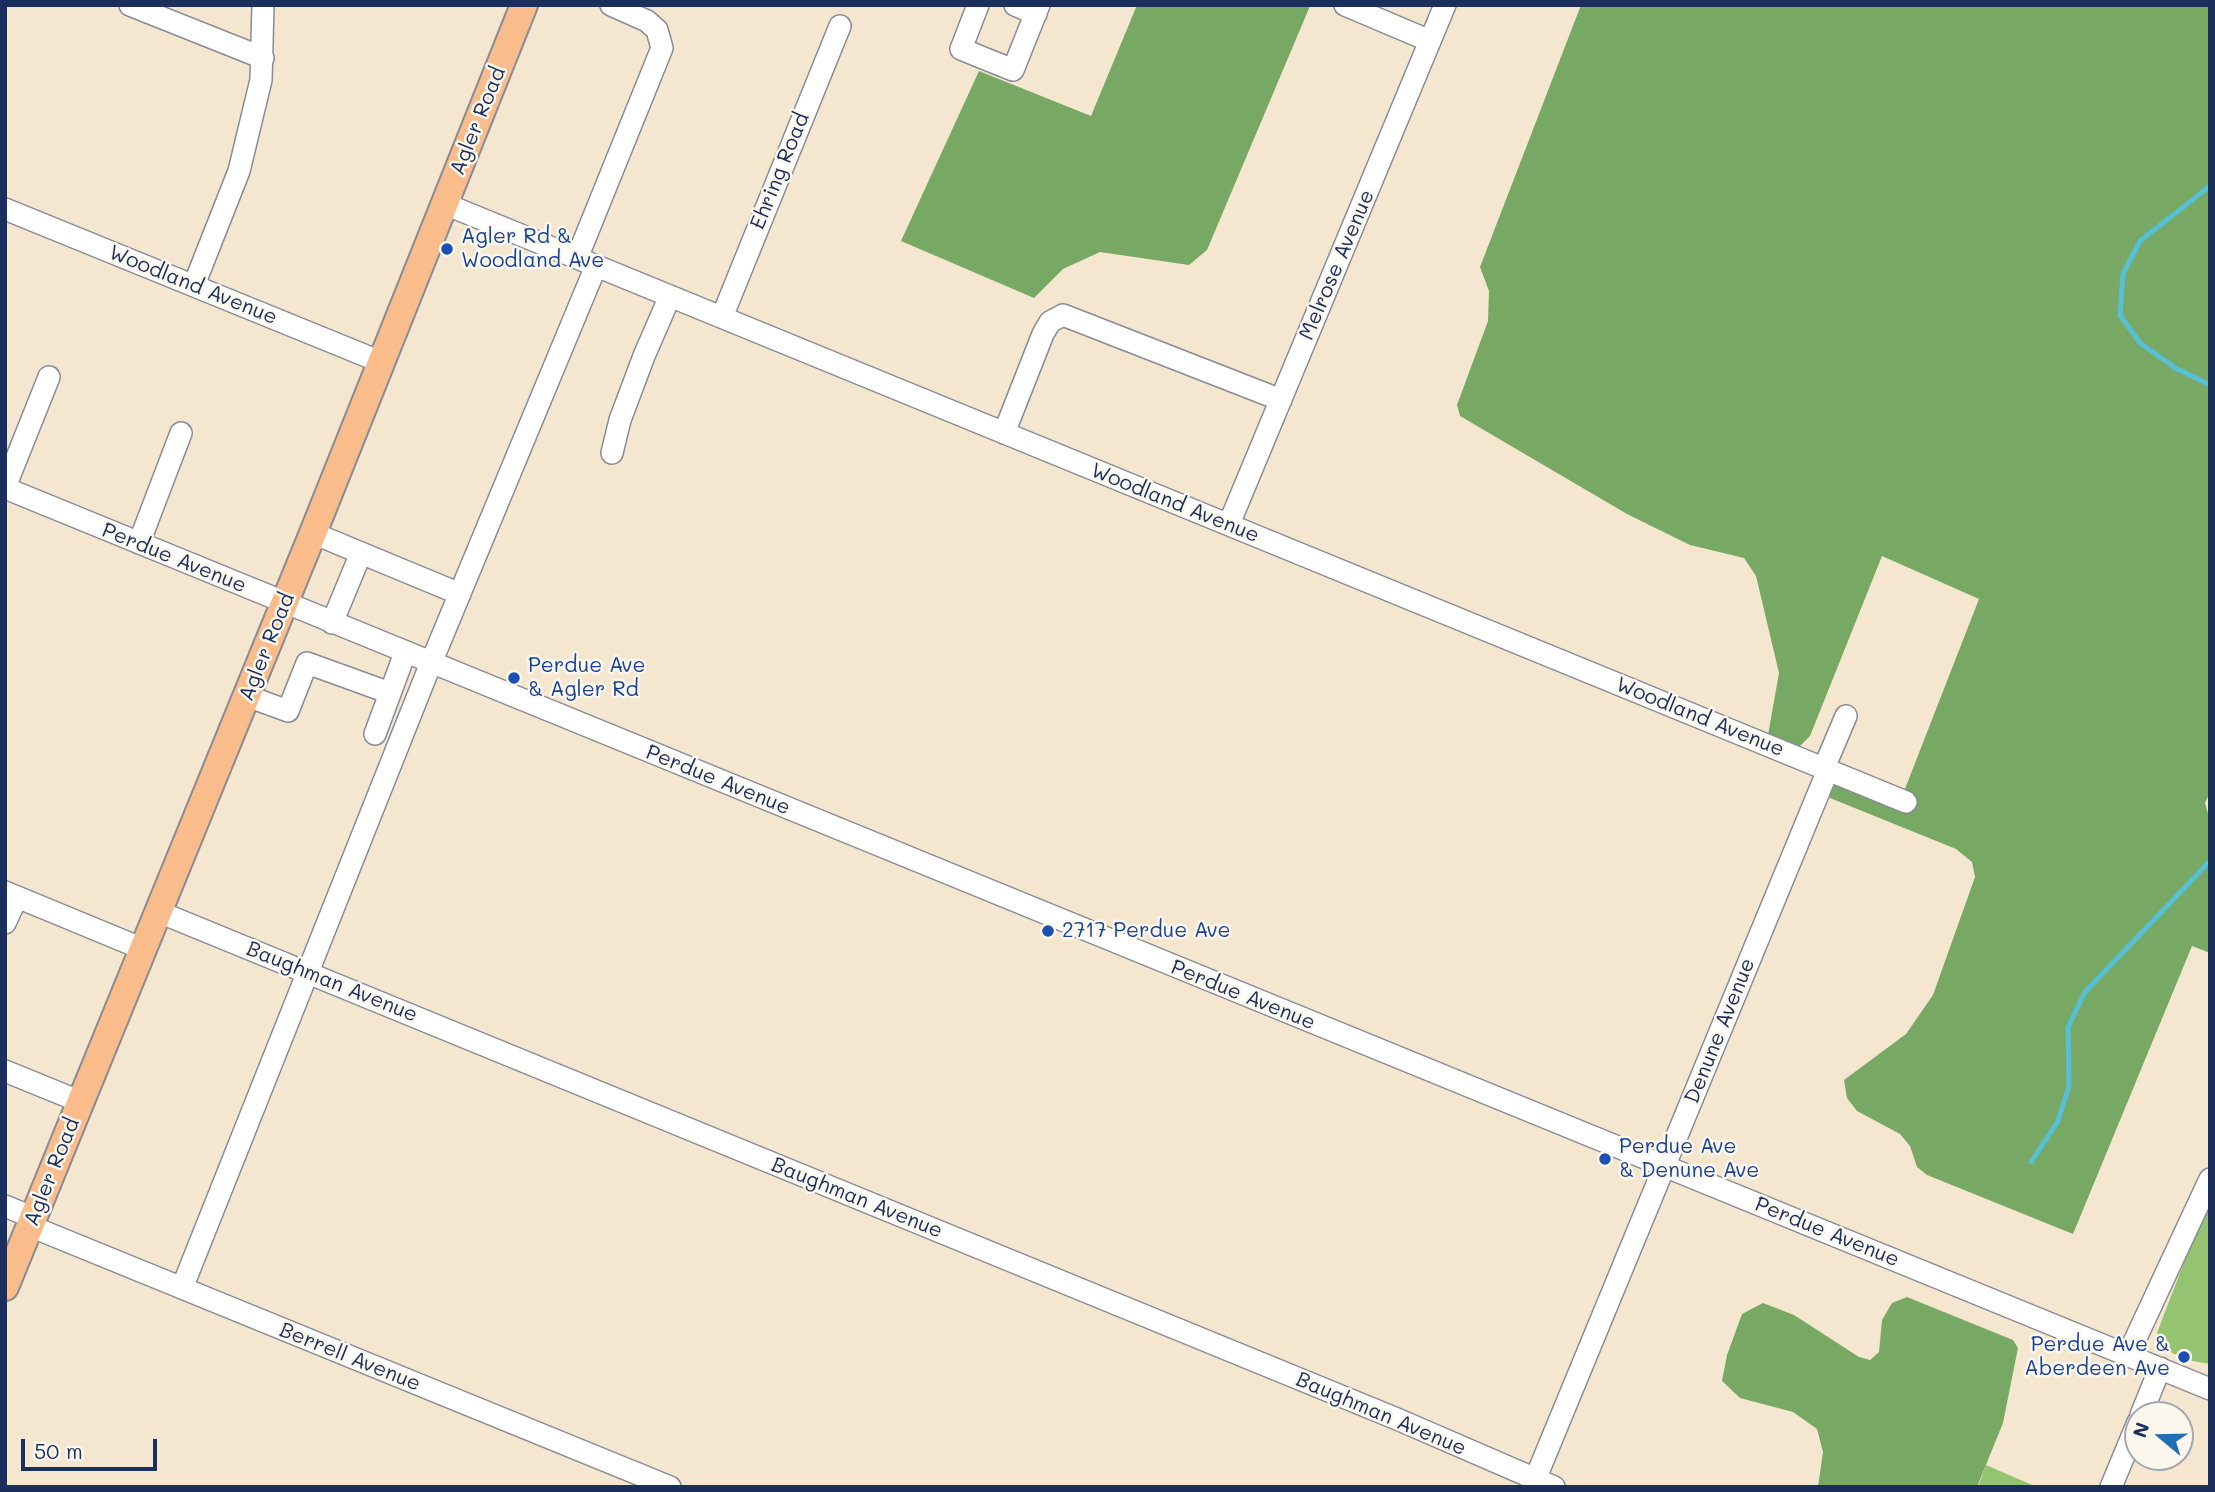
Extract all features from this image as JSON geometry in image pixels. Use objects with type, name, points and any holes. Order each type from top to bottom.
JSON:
[{"type":"main road","name":"Agler Road","points":[[5,1287],[313,533],[524,5]]},
{"type":"street","points":[[130,5],[263,58]]},
{"type":"street","points":[[194,285],[239,171],[261,80],[263,5]]},
{"type":"street","points":[[182,1288],[306,971],[460,594],[587,262],[662,48],[657,30],[647,21],[611,5]]},
{"type":"street","points":[[978,5],[961,49],[1013,70],[1038,9],[1015,5]]},
{"type":"street","points":[[1345,5],[1430,41]]},
{"type":"street","name":"Melrose Avenue","points":[[1229,524],[1445,5]]},
{"type":"street","name":"Ehring Road","points":[[722,317],[840,26]]},
{"type":"street","name":"Woodland Avenue","points":[[445,204],[1906,802]]},
{"type":"street","name":"Woodland Avenue","points":[[5,208],[381,362]]},
{"type":"street","points":[[612,453],[644,356],[670,296]]},
{"type":"street","points":[[1004,432],[1043,334],[1050,322],[1063,315],[1280,400]]},
{"type":"street","points":[[5,488],[50,377]]},
{"type":"street","points":[[139,543],[181,433]]},
{"type":"street","name":"Perdue Avenue","points":[[5,488],[2210,1388]]},
{"type":"street","points":[[313,533],[460,594]]},
{"type":"street","points":[[332,623],[361,553]]},
{"type":"street","points":[[374,734],[405,653]]},
{"type":"street","points":[[247,696],[288,711],[307,663],[390,693]]},
{"type":"street","name":"Denune Avenue","points":[[1540,1484],[1664,1166],[1846,716]]},
{"type":"street","points":[[5,923],[11,894],[143,949]]},
{"type":"street","name":"Baughman Avenue","points":[[159,912],[1397,1419],[1540,1484]]},
{"type":"street","points":[[7,1076],[81,1102]]},
{"type":"street","points":[[2128,1355],[2210,1179]]},
{"type":"street","name":"Berrell Avenue","points":[[5,1206],[32,1222],[182,1288],[670,1487]]},
{"type":"street","points":[[2147,1401],[2160,1368]]},
{"type":"street","points":[[2111,1487],[2124,1456]]},
{"type":"green space","points":[[1137,5],[1310,6],[1207,250],[1189,265],[1100,252],[1063,269],[1034,298],[901,241],[979,71],[1091,116]]},
{"type":"green space","points":[[1581,5],[2210,5],[2210,792],[2205,803],[2210,821],[2210,953],[2192,946],[2073,1234],[1927,1175],[1917,1167],[1910,1146],[1900,1134],[1857,1111],[1847,1098],[1844,1080],[1906,1034],[1933,995],[1975,877],[1972,862],[1956,849],[1830,798],[1831,783],[1901,799],[1979,599],[1882,556],[1810,736],[1798,748],[1768,735],[1779,673],[1756,576],[1744,558],[1690,545],[1627,514],[1460,416],[1457,405],[1488,321],[1489,291],[1480,267]]},
{"type":"green space","points":[[2210,1194],[2210,1364],[2187,1360],[2168,1351],[2158,1343],[2157,1333]]},
{"type":"green space","points":[[1907,1297],[2013,1340],[2018,1348],[2003,1423],[1977,1487],[1818,1487],[1823,1452],[1817,1429],[1793,1412],[1740,1398],[1722,1381],[1727,1355],[1742,1314],[1763,1303],[1794,1315],[1859,1357],[1870,1360],[1879,1352],[1882,1320],[1892,1303]]},
{"type":"green space","points":[[1986,1465],[2037,1487],[1978,1487]]},
{"type":"waterway","points":[[2210,186],[2140,241],[2123,274],[2120,315],[2140,343],[2177,369],[2210,385]]},
{"type":"waterway","points":[[2031,1162],[2058,1121],[2069,1086],[2068,1027],[2085,992],[2210,861]]},
{"type":"place","name":"Agler Rd & Woodland Ave","points":[[447,249]]},
{"type":"place","name":"Perdue Ave & Agler Rd","points":[[514,678]]},
{"type":"place","name":"2717 Perdue Ave","points":[[1048,931]]},
{"type":"place","name":"Perdue Ave & Denune Ave","points":[[1605,1159]]},
{"type":"place","name":"Perdue Ave & Aberdeen Ave","points":[[2184,1357]]}]
